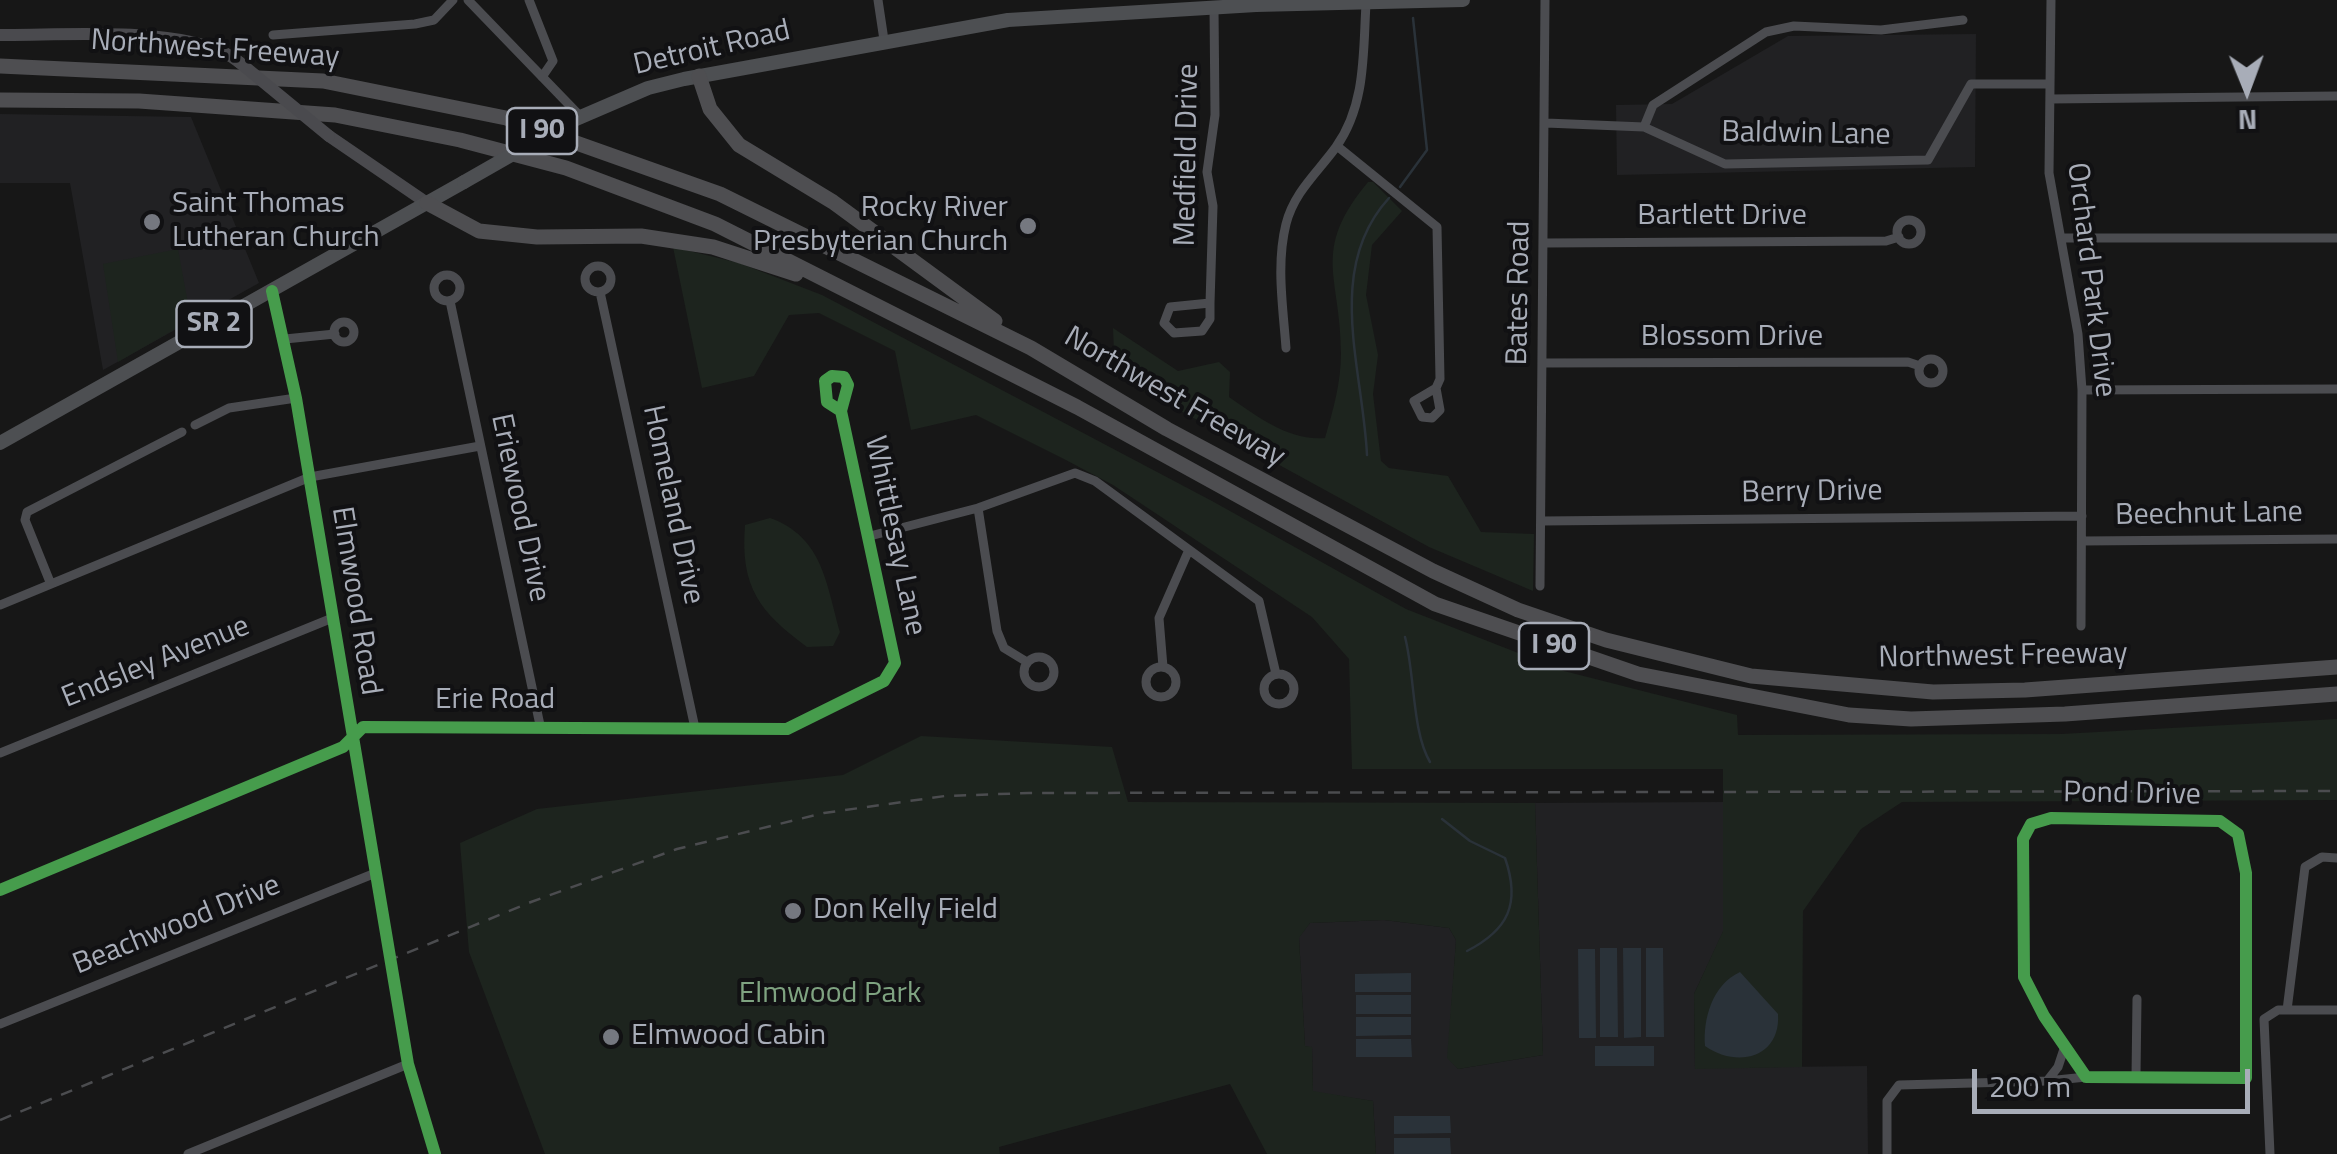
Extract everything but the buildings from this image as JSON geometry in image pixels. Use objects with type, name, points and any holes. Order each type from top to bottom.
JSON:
[{"type":"highway","name":"Northwest Freeway","points":[[0,66],[323,82],[506,118],[720,194],[1031,348],[1288,495],[1518,610],[1606,640],[1751,676],[1933,692],[2026,690],[2337,667]]},
{"type":"highway","points":[[698,76],[710,108],[739,146],[833,202],[1031,348]]},
{"type":"highway","name":"Northwest Freeway","points":[[0,100],[139,102],[336,115],[460,140],[566,168],[714,224],[846,290],[1077,407],[1435,604],[1638,674],[1849,715],[1912,718],[2065,714],[2337,694]]},
{"type":"highway","points":[[427,203],[479,231],[537,237],[641,236],[713,247],[846,290]]},
{"type":"main road","name":"Detroit Road","points":[[0,443],[575,119],[648,88],[884,40],[1008,20],[1463,0]]},
{"type":"main road","points":[[0,36],[175,38],[208,43],[239,62],[329,136],[427,203]]},
{"type":"street","points":[[273,35],[415,24],[434,20],[453,0]]},
{"type":"street","points":[[468,0],[542,77],[575,119]]},
{"type":"street","points":[[528,0],[553,61],[542,77]]},
{"type":"street","points":[[878,0],[884,40]]},
{"type":"street","name":"Bates Road","points":[[1540,586],[1546,242],[1545,0]]},
{"type":"street","name":"Orchard Park Drive","points":[[2051,0],[2049,172],[2078,334],[2082,390],[2082,626]]},
{"type":"street","points":[[1286,348],[1280,259],[1286,221],[1304,185],[1337,146],[1354,114],[1361,87],[1366,4]]},
{"type":"street","name":"Medfield Drive","points":[[1210,303],[1213,206],[1208,172],[1215,115],[1214,8]]},
{"type":"street","points":[[1644,127],[1652,104],[1766,32],[1794,26],[1881,30],[1963,20]]},
{"type":"street","name":"Baldwin Lane","points":[[1546,124],[1644,127],[1725,164],[1928,160],[1970,84],[2050,84]]},
{"type":"street","points":[[2050,99],[2337,96]]},
{"type":"street","points":[[1337,146],[1437,227],[1441,240],[1440,380],[1436,388]]},
{"type":"street","name":"Bartlett Drive","points":[[1546,242],[1886,241],[1899,237]]},
{"type":"street","points":[[2062,238],[2337,238]]},
{"type":"street","name":"Elmwood Road","points":[[272,291],[285,339],[310,477],[330,619],[408,1064],[435,1154]]},
{"type":"street","name":"Homeland Drive","points":[[600,292],[694,728]]},
{"type":"street","name":"Eriewood Drive","points":[[450,301],[540,726]]},
{"type":"street","points":[[1210,303],[1210,319],[1202,332],[1174,333],[1164,323],[1170,307],[1210,303]]},
{"type":"street","points":[[285,339],[335,334]]},
{"type":"street","name":"Blossom Drive","points":[[1543,363],[1908,362],[1920,366]]},
{"type":"street","points":[[2082,390],[2337,388]]},
{"type":"street","points":[[195,425],[229,408],[296,398]]},
{"type":"street","name":"Whittlesay Lane","points":[[787,730],[884,681],[895,663],[841,410]]},
{"type":"street","points":[[50,582],[25,520],[27,512],[182,432]]},
{"type":"street","points":[[0,605],[310,477],[480,446]]},
{"type":"street","points":[[870,536],[978,508],[1057,476],[1075,474],[1095,481],[1259,600],[1276,674]]},
{"type":"street","points":[[978,508],[996,630],[1004,648],[1027,662]]},
{"type":"street","name":"Berry Drive","points":[[1542,521],[2082,516]]},
{"type":"street","name":"Beechnut Lane","points":[[2082,541],[2337,538]]},
{"type":"street","points":[[1163,667],[1159,618],[1188,552]]},
{"type":"street","name":"Endsley Avenue","points":[[0,753],[330,619]]},
{"type":"street","name":"Erie Road","points":[[0,890],[344,746],[363,727],[787,730]]},
{"type":"street","name":"Pond Drive","points":[[2051,818],[2220,821],[2238,834],[2246,873],[2246,1078],[2136,1076],[2086,1077],[2024,978],[2022,854],[2031,824],[2051,818]]},
{"type":"street","points":[[2288,1010],[2306,868],[2322,857],[2337,858]]},
{"type":"street","name":"Beachwood Drive","points":[[0,1024],[373,874]]},
{"type":"street","points":[[2136,1076],[2137,999]]},
{"type":"street","points":[[2270,1154],[2264,1019],[2288,1010],[2337,1010]]},
{"type":"street","points":[[2047,1081],[2065,1046]]},
{"type":"street","points":[[188,1154],[408,1064]]},
{"type":"street","points":[[1887,1154],[1887,1101],[1899,1085],[2086,1077]]},
{"type":"shaded area","points":[[1976,34],[1975,167],[1617,175],[1616,105],[1672,104],[1788,36]]},
{"type":"shaded area","points":[[0,114],[191,117],[259,283],[103,370],[70,183],[0,183]]},
{"type":"shaded area","points":[[1723,802],[1723,932],[1694,994],[1695,1068],[1867,1066],[1868,1154],[1376,1154],[1373,1101],[1313,1092],[1312,1048],[1305,1046],[1299,937],[1310,923],[1384,920],[1449,928],[1456,940],[1448,1058],[1458,1069],[1543,1055],[1535,803]]},
{"type":"shaded area","points":[[1600,948],[1617,948],[1618,1037],[1600,1037]]},
{"type":"shaded area","points":[[1623,948],[1641,948],[1641,1037],[1624,1038]]},
{"type":"shaded area","points":[[1646,948],[1663,948],[1664,1037],[1646,1037]]},
{"type":"shaded area","points":[[1578,949],[1595,949],[1596,1038],[1579,1038]]},
{"type":"shaded area","points":[[1740,972],[1778,1014],[1777,1029],[1765,1049],[1755,1055],[1731,1057],[1705,1046],[1706,1025],[1716,994]]},
{"type":"shaded area","points":[[1411,973],[1411,992],[1355,992],[1355,974]]},
{"type":"shaded area","points":[[1356,995],[1411,995],[1411,1014],[1356,1014]]},
{"type":"shaded area","points":[[1356,1017],[1411,1017],[1411,1035],[1356,1036]]},
{"type":"shaded area","points":[[1356,1039],[1411,1039],[1412,1057],[1356,1057]]},
{"type":"shaded area","points":[[1595,1046],[1654,1046],[1654,1066],[1595,1066]]},
{"type":"shaded area","points":[[1394,1116],[1450,1116],[1451,1133],[1394,1134]]},
{"type":"shaded area","points":[[1394,1138],[1450,1138],[1451,1154],[1394,1154]]},
{"type":"green space","points":[[1368,182],[1373,182],[1402,211],[1372,245],[1366,295],[1378,355],[1373,394],[1381,461],[1389,468],[1448,476],[1481,532],[1534,534],[1533,591],[1429,547],[1115,375],[1113,328],[1178,371],[1219,362],[1230,372],[1229,397],[1286,431],[1325,438],[1341,364],[1334,246],[1350,206]]},
{"type":"green space","points":[[673,247],[739,263],[822,295],[1212,501],[1406,609],[1564,671],[1737,715],[1738,735],[2061,734],[2337,719],[2337,800],[1902,802],[1861,829],[1803,911],[1802,1067],[1695,1069],[1694,994],[1723,931],[1723,769],[1352,769],[1349,659],[1312,617],[1113,485],[976,415],[911,430],[895,351],[819,313],[789,315],[754,376],[702,388]]},
{"type":"green space","points":[[178,249],[191,320],[118,362],[103,264]]},
{"type":"green space","points":[[770,518],[801,537],[820,564],[840,632],[833,646],[807,647],[765,610],[756,596],[746,566],[745,525]]},
{"type":"green space","name":"Elmwood Park","points":[[921,736],[1112,747],[1128,802],[1535,803],[1543,1055],[1458,1069],[1447,1058],[1456,940],[1449,928],[1384,920],[1310,923],[1299,938],[1305,1046],[1312,1047],[1313,1091],[1373,1101],[1376,1154],[1267,1154],[1230,1084],[999,1147],[1000,1154],[545,1154],[469,952],[460,843],[537,809],[843,775]]},
{"type":"waterway","points":[[1400,187],[1427,150],[1413,18]]},
{"type":"waterway","points":[[1367,455],[1355,355],[1352,288],[1369,226],[1389,198]]},
{"type":"waterway","points":[[1405,637],[1420,735],[1430,762]]},
{"type":"waterway","points":[[1442,819],[1470,841],[1505,858],[1510,874],[1512,889],[1507,914],[1492,934],[1467,951]]},
{"type":"railway","points":[[0,1120],[531,902],[677,849],[824,813],[945,796],[1029,793],[2337,791]]},
{"type":"cycle path","points":[[272,291],[296,398],[408,1064],[435,1154]]},
{"type":"cycle path","points":[[0,890],[343,747],[363,727],[787,729],[884,681],[895,663],[841,411],[848,385],[844,377],[832,376],[825,381],[827,402],[841,411]]},
{"type":"cycle path","points":[[2051,818],[2220,821],[2238,834],[2246,873],[2246,1078],[2086,1077],[2044,1016],[2024,977],[2023,839],[2031,824],[2051,818]]},
{"type":"place","name":"Saint Thomas Lutheran Church","points":[[152,222]]},
{"type":"place","name":"Rocky River Presbyterian Church","points":[[1028,226]]},
{"type":"place","name":"Don Kelly Field","points":[[793,911]]},
{"type":"place","name":"Elmwood Cabin","points":[[611,1037]]}]
